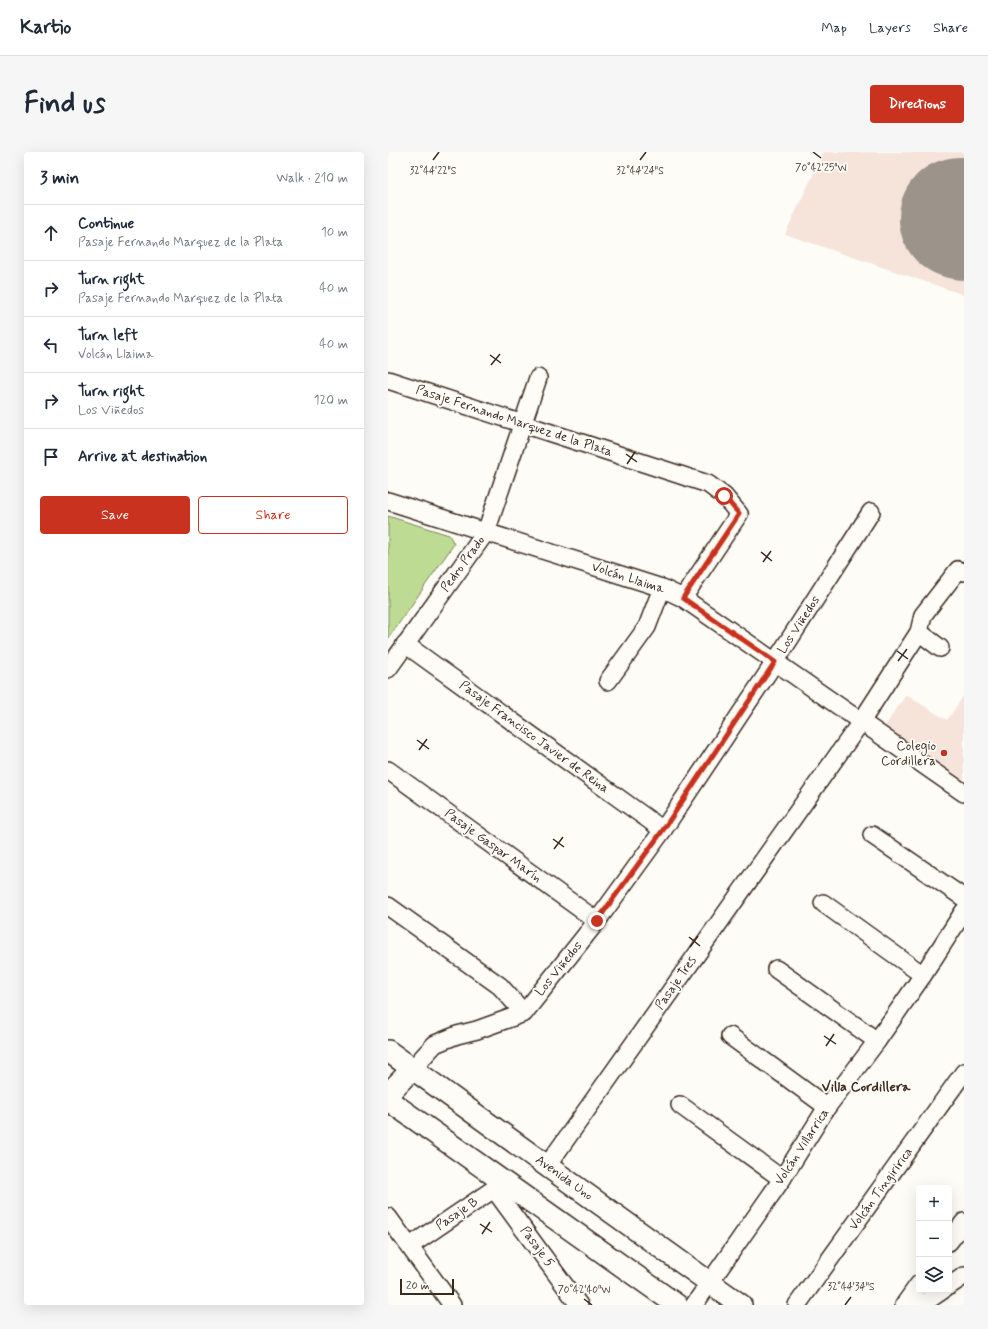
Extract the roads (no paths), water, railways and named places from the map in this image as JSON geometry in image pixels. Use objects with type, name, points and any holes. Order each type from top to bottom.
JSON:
[{"type":"street","name":"Pedro Prado","points":[[388,668],[486,532],[538,378]]},
{"type":"street","name":"Pasaje Fernando Marquez de la Plata","points":[[388,380],[708,484],[724,496],[739,514],[683,598]]},
{"type":"street","name":"Volcán Llaima","points":[[388,501],[662,588],[683,598],[964,793]]},
{"type":"street","name":"Los Viñedos","points":[[524,1012],[597,921],[663,830],[775,662],[871,512]]},
{"type":"street","name":"Pasaje Tres","points":[[546,1166],[861,722],[919,632],[923,615],[958,570],[964,572]]},
{"type":"street","points":[[608,681],[647,627],[662,588]]},
{"type":"street","points":[[919,632],[940,648]]},
{"type":"street","name":"Pasaje Francisco Javier de Reina","points":[[405,644],[663,830]]},
{"type":"street","name":"Pasaje Gaspar Marín","points":[[388,770],[597,921]]},
{"type":"street","points":[[872,835],[964,898]]},
{"type":"street","points":[[822,903],[923,975]]},
{"type":"street","points":[[388,906],[500,986],[524,1012],[435,1044],[388,1094]]},
{"type":"street","name":"Volcán Villarrica","points":[[694,1305],[782,1179],[827,1107],[877,1041],[923,975],[964,911]]},
{"type":"street","points":[[776,969],[877,1041]]},
{"type":"street","points":[[730,1036],[827,1107]]},
{"type":"street","name":"Avenida Uno","points":[[388,1051],[741,1305]]},
{"type":"street","name":"Volcán Tingiririca","points":[[797,1305],[964,1072]]},
{"type":"street","points":[[388,1100],[499,1186],[676,1305]]},
{"type":"street","points":[[680,1105],[782,1179]]},
{"type":"street","name":"Pasaje B","points":[[410,1246],[499,1186]]},
{"type":"street","name":"Pasaje 5","points":[[499,1186],[579,1305]]},
{"type":"street","points":[[388,1217],[452,1305]]},
{"type":"street","points":[[952,1238],[964,1222]]},
{"type":"street","points":[[952,1284],[964,1276]]},
{"type":"street","points":[[904,1305],[916,1288]]},
{"type":"street","points":[[921,1305],[939,1293]]},
{"type":"place","name":"Colegio Cordillera","points":[[944,753]]},
{"type":"district","name":"Villa Cordillera","points":[[866,1087]]}]
